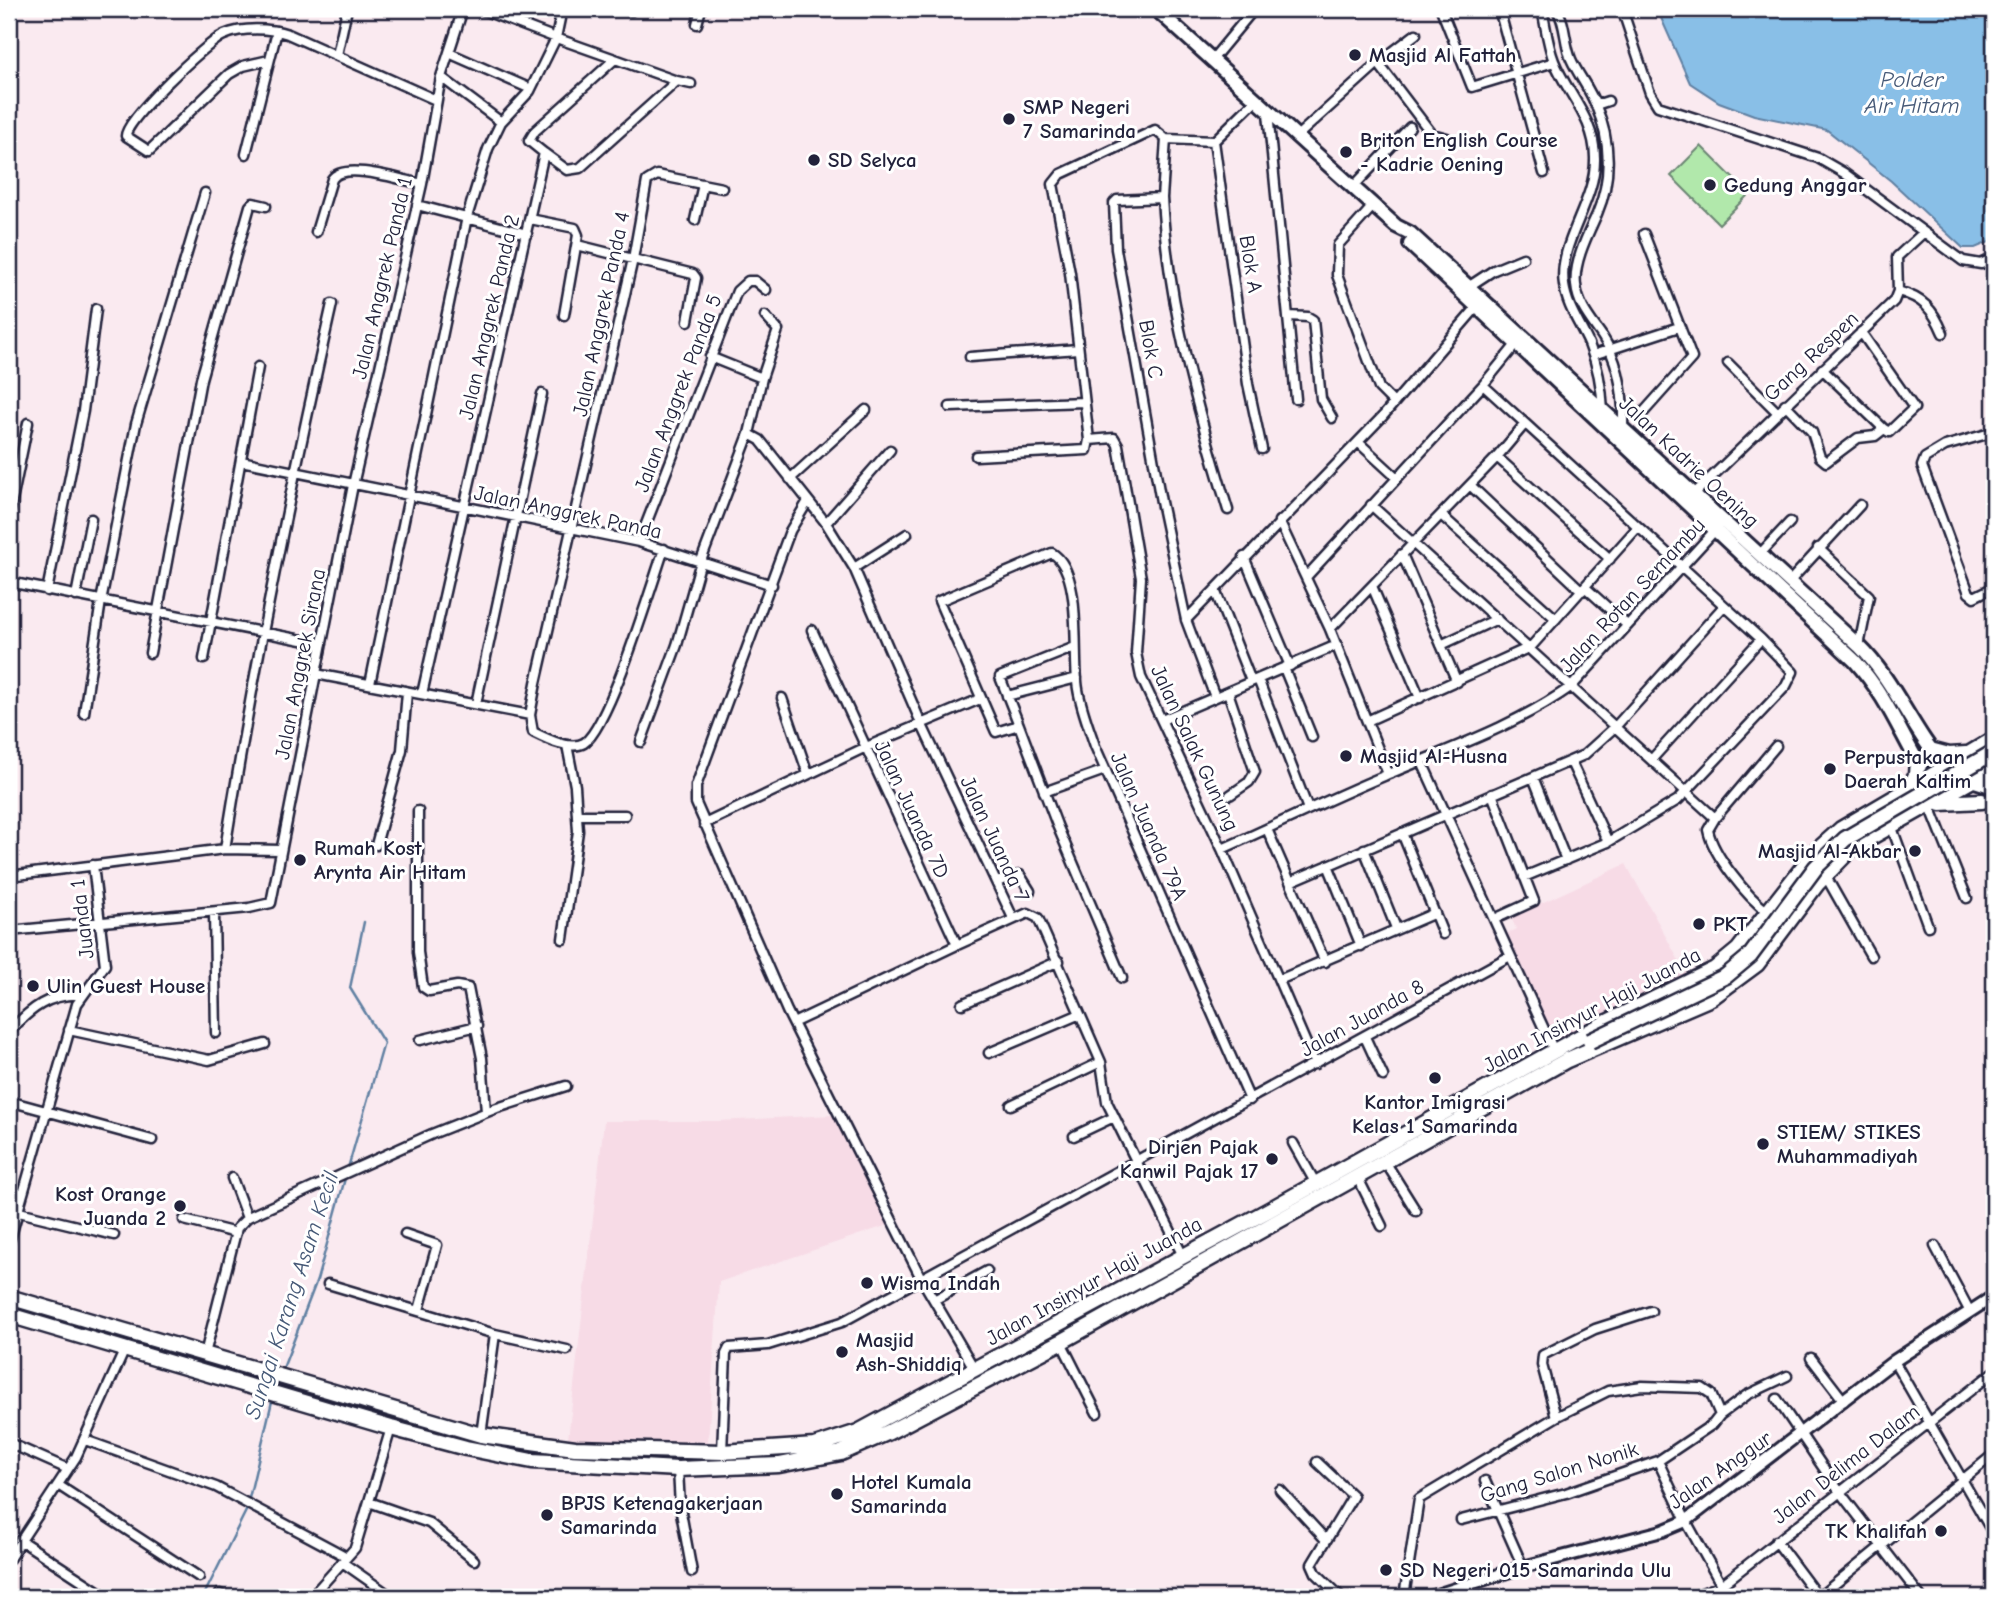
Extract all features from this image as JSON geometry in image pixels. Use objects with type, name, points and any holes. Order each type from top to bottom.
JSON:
[{"type":"highway","name":"Jalan Insinyur Haji Juanda","points":[[9,1315],[244,1382],[391,1428],[466,1448],[532,1461],[678,1469],[779,1465],[841,1453],[889,1432],[1061,1342],[1361,1177],[1561,1054],[1601,1025],[1715,969],[1738,950],[1823,845],[1871,809],[1994,738]]},
{"type":"highway","points":[[1930,750],[1949,755],[1967,754]]},
{"type":"highway","points":[[1561,1054],[1726,976],[1750,956],[1816,867],[1845,839],[1994,752]]},
{"type":"highway","points":[[1909,788],[1916,775],[1917,760]]},
{"type":"highway","name":"Jalan Insinyur Haji Juanda","points":[[9,1297],[481,1435],[528,1443],[628,1451],[791,1450],[832,1441],[858,1432],[975,1370],[1356,1161],[1561,1054],[1682,1012],[1735,983],[1757,964],[1825,875],[1852,848],[1994,768]]},
{"type":"highway","points":[[1931,805],[1988,802]]},
{"type":"highway","points":[[628,1451],[628,1468]]},
{"type":"main road","name":"Jalan Kadrie Oening","points":[[1156,9],[1373,206],[1396,226],[1410,233],[1468,287],[1603,426],[1719,526],[1875,684],[1896,715],[1928,778]]},
{"type":"main road","name":"Jalan Kadrie Oening","points":[[1396,226],[1404,239],[1476,308],[1603,409],[1694,494],[1719,526],[1760,554],[1859,646],[1894,689],[1930,750],[1946,768]]},
{"type":"main road","points":[[1946,768],[1972,781],[1994,787]]},
{"type":"main road","points":[[1928,778],[1954,792],[1988,802]]},
{"type":"street","points":[[337,55],[346,9]]},
{"type":"street","name":"Jalan Anggrek Panda 1","points":[[353,485],[422,184],[440,77],[463,9]]},
{"type":"street","points":[[480,9],[691,84]]},
{"type":"street","points":[[370,684],[411,497],[467,217],[484,160],[501,121],[531,89],[556,38],[562,9]]},
{"type":"street","points":[[697,24],[701,9]]},
{"type":"street","points":[[1212,61],[1254,9]]},
{"type":"street","points":[[1441,9],[1469,85],[1475,88],[1554,62]]},
{"type":"street","points":[[1499,9],[1544,173]]},
{"type":"street","points":[[1545,9],[1543,14],[1554,62],[1580,106],[1595,155],[1594,182],[1563,268],[1565,295],[1593,355],[1601,384],[1603,426]]},
{"type":"street","points":[[1556,9],[1561,17],[1564,41],[1571,58],[1596,104],[1608,155],[1606,189],[1577,266],[1575,281],[1584,310],[1609,349],[1622,388],[1623,428]]},
{"type":"street","points":[[1622,9],[1650,93],[1658,106],[1818,158],[1844,173],[1923,233],[1972,264],[1981,264],[1994,258]]},
{"type":"street","points":[[269,60],[243,66],[229,74],[149,151],[127,137],[126,129],[171,81],[221,36],[237,31],[277,31],[436,100]]},
{"type":"street","points":[[247,154],[277,31]]},
{"type":"street","points":[[1296,137],[1378,63],[1416,34]]},
{"type":"street","points":[[449,53],[531,89]]},
{"type":"street","points":[[615,59],[535,131],[529,141],[568,170],[580,168],[677,80]]},
{"type":"street","points":[[1378,63],[1433,134],[1447,138]]},
{"type":"street","points":[[440,77],[501,121]]},
{"type":"street","points":[[976,456],[1085,452],[1089,440],[1070,273],[1053,184],[1061,174],[1155,130],[1166,139],[1214,141],[1255,101]]},
{"type":"street","points":[[1596,104],[1608,101]]},
{"type":"street","points":[[1268,113],[1296,399]]},
{"type":"street","points":[[1353,187],[1410,127]]},
{"type":"street","points":[[1166,139],[1162,198],[1166,250],[1176,312],[1201,421],[1228,510]]},
{"type":"street","name":"Blok A","points":[[1214,141],[1248,384],[1262,449]]},
{"type":"street","name":"Jalan Anggrek Panda 2","points":[[422,694],[544,153]]},
{"type":"street","points":[[316,232],[332,179],[338,172],[352,170],[422,184]]},
{"type":"street","name":"Jalan Anggrek Panda 4","points":[[567,745],[534,733],[530,727],[530,715],[633,259],[647,181],[657,175],[722,188]]},
{"type":"street","points":[[695,220],[704,184]]},
{"type":"street","points":[[83,713],[101,601],[136,424],[205,193]]},
{"type":"street","name":"Blok C","points":[[1162,198],[1117,200],[1112,207],[1130,339],[1186,620]]},
{"type":"street","points":[[150,653],[181,474],[209,348],[250,206],[253,203],[266,206]]},
{"type":"street","points":[[417,205],[527,234]]},
{"type":"street","points":[[1373,206],[1338,245],[1336,275],[1379,388],[1394,403]]},
{"type":"street","points":[[530,219],[575,228],[578,235],[564,315]]},
{"type":"street","points":[[1923,233],[1897,257],[1898,291],[1923,301],[1937,318],[1943,333]]},
{"type":"street","points":[[1642,414],[1692,358],[1644,234]]},
{"type":"street","points":[[577,245],[694,274],[696,278],[688,321]]},
{"type":"street","points":[[1468,287],[1494,270],[1523,258]]},
{"type":"street","name":"Jalan Anggrek Panda 5","points":[[639,542],[737,291],[748,281],[755,281],[766,290]]},
{"type":"street","name":"Gang Respen","points":[[1694,494],[1894,301],[1898,291]]},
{"type":"street","points":[[225,849],[294,471],[332,304]]},
{"type":"street","points":[[1215,697],[1186,620],[1244,556],[1358,442],[1476,308]]},
{"type":"street","points":[[47,591],[83,411],[96,309]]},
{"type":"street","points":[[642,742],[677,645],[701,561],[749,434],[762,378],[778,330],[765,316]]},
{"type":"street","points":[[1288,316],[1308,317],[1313,320],[1321,399],[1332,418]]},
{"type":"street","points":[[1593,355],[1679,327]]},
{"type":"street","points":[[1822,369],[1884,429],[1891,431],[1914,408],[1861,332]]},
{"type":"street","points":[[1307,576],[1483,385],[1519,341]]},
{"type":"street","points":[[970,357],[1078,349]]},
{"type":"street","points":[[710,357],[762,378]]},
{"type":"street","points":[[1728,363],[1777,412]]},
{"type":"street","points":[[204,659],[258,367]]},
{"type":"street","points":[[1483,385],[1679,567],[1761,639],[1791,668],[1792,677],[1688,792],[1639,826],[1524,877]]},
{"type":"street","points":[[476,704],[542,394]]},
{"type":"street","points":[[950,407],[1084,402]]},
{"type":"street","points":[[1785,404],[1812,432],[1820,457],[1826,461],[1858,438],[1875,436],[1884,429]]},
{"type":"street","points":[[790,479],[866,410]]},
{"type":"street","points":[[9,516],[28,423]]},
{"type":"street","points":[[1331,629],[1497,457],[1524,425]]},
{"type":"street","points":[[1994,432],[1945,446],[1925,458],[1922,466],[1969,593],[1974,597],[1994,587]]},
{"type":"street","name":"Jalan Juanda 7","points":[[749,434],[760,440],[826,523],[853,568],[921,723],[1013,918],[1030,913],[1037,916],[1101,1062],[1105,1097],[1183,1256]]},
{"type":"street","name":"Jalan Salak Gunung","points":[[1089,440],[1114,438],[1118,444],[1141,578],[1138,666],[1222,849],[1315,1064]]},
{"type":"street","points":[[1358,442],[1396,477]]},
{"type":"street","points":[[826,523],[890,450]]},
{"type":"street","points":[[1497,457],[1610,559]]},
{"type":"street","name":"Jalan Anggrek Panda","points":[[242,461],[639,542],[772,585]]},
{"type":"street","name":"Jalan Anggrek Sirana","points":[[214,912],[269,905],[353,485]]},
{"type":"street","points":[[1469,485],[1627,625]]},
{"type":"street","points":[[808,501],[792,526],[696,786],[696,803],[787,1011],[921,1278],[975,1370]]},
{"type":"street","points":[[1371,505],[1715,818]]},
{"type":"street","points":[[1790,581],[1860,505]]},
{"type":"street","points":[[1441,515],[1556,619]]},
{"type":"street","points":[[76,596],[91,519]]},
{"type":"street","points":[[1279,521],[1331,629],[1388,774]]},
{"type":"street","points":[[1760,554],[1790,522]]},
{"type":"street","name":"Jalan Rotan Semambu","points":[[1222,849],[1388,774],[1497,729],[1572,686],[1719,526]]},
{"type":"street","points":[[1367,721],[1529,649],[1637,528]]},
{"type":"street","points":[[853,568],[907,534]]},
{"type":"street","points":[[1818,548],[1869,596],[1859,646]]},
{"type":"street","points":[[563,939],[577,815],[567,745],[584,743],[601,719],[664,549]]},
{"type":"street","name":"Jalan Juanda 79A","points":[[980,699],[939,601],[1052,553],[1056,555],[1074,601],[1077,678],[1085,718],[1105,771],[1250,1100]]},
{"type":"street","points":[[1402,554],[1457,682]]},
{"type":"street","points":[[1244,556],[1312,737]]},
{"type":"street","points":[[9,582],[321,644]]},
{"type":"street","points":[[1371,586],[1420,698]]},
{"type":"street","points":[[1215,590],[1308,809]]},
{"type":"street","points":[[1292,881],[1446,813],[1571,762],[1595,747],[1723,607]]},
{"type":"street","points":[[1441,645],[1497,619]]},
{"type":"street","name":"Jalan Juanda 7D","points":[[812,630],[864,748],[957,945]]},
{"type":"street","points":[[1652,759],[1761,639]]},
{"type":"street","points":[[1162,720],[1337,645]]},
{"type":"street","points":[[1075,647],[1000,677],[1044,792],[1122,978]]},
{"type":"street","points":[[316,674],[530,715]]},
{"type":"street","points":[[1007,695],[1077,678]]},
{"type":"street","points":[[376,845],[402,751],[407,691]]},
{"type":"street","points":[[1228,692],[1255,772],[1249,782],[1230,795]]},
{"type":"street","points":[[782,698],[808,774]]},
{"type":"street","points":[[704,824],[864,748],[980,699],[995,732],[1019,725]]},
{"type":"street","points":[[1768,912],[1745,890],[1711,843],[1709,830],[1715,818],[1776,746]]},
{"type":"street","points":[[1422,762],[1510,956],[1561,1054]]},
{"type":"street","points":[[1571,762],[1608,842]]},
{"type":"street","points":[[1044,792],[1105,771]]},
{"type":"street","points":[[1533,777],[1566,860]]},
{"type":"street","points":[[1492,794],[1534,902],[1499,917]]},
{"type":"street","points":[[1931,805],[1967,898]]},
{"type":"street","points":[[418,811],[418,952],[423,987],[429,991],[457,986],[468,988],[477,1026],[486,1112]]},
{"type":"street","points":[[577,815],[625,815]]},
{"type":"street","points":[[1891,825],[1928,926]]},
{"type":"street","points":[[1267,829],[1292,881],[1325,962]]},
{"type":"street","points":[[1402,833],[1443,934]]},
{"type":"street","points":[[9,876],[225,849],[281,850]]},
{"type":"street","points":[[1364,849],[1396,928]]},
{"type":"street","name":"Juanda 1","points":[[9,1243],[69,1030],[82,995],[106,965],[93,864]]},
{"type":"street","points":[[1328,865],[1361,946]]},
{"type":"street","points":[[996,882],[1020,875],[1030,891]]},
{"type":"street","points":[[1825,875],[1871,956]]},
{"type":"street","points":[[9,931],[101,920],[214,912],[216,1033]]},
{"type":"street","points":[[1279,980],[1435,913]]},
{"type":"street","points":[[793,1023],[1013,918]]},
{"type":"street","name":"Jalan Juanda 8","points":[[722,1452],[728,1349],[768,1345],[823,1330],[1135,1159],[1250,1100],[1510,956]]},
{"type":"street","points":[[962,1004],[1059,961]]},
{"type":"street","points":[[9,1032],[26,1013],[44,1001],[63,994],[82,995]]},
{"type":"street","points":[[989,1053],[1080,1014]]},
{"type":"street","points":[[420,1040],[477,1026]]},
{"type":"street","points":[[69,1030],[209,1060],[265,1044]]},
{"type":"street","points":[[1365,1037],[1383,1076]]},
{"type":"street","points":[[1011,1105],[1101,1062]]},
{"type":"street","points":[[205,1353],[236,1233],[247,1218],[370,1161],[486,1112],[566,1086]]},
{"type":"street","points":[[9,1101],[152,1140]]},
{"type":"street","points":[[1074,1136],[1114,1117]]},
{"type":"street","points":[[1293,1143],[1316,1184]]},
{"type":"street","points":[[1356,1161],[1382,1226]]},
{"type":"street","points":[[1386,1163],[1416,1211]]},
{"type":"street","points":[[232,1178],[247,1218]]},
{"type":"street","points":[[9,1190],[22,1194]]},
{"type":"street","points":[[19,1212],[114,1235]]},
{"type":"street","points":[[184,1220],[236,1233]]},
{"type":"street","points":[[405,1234],[437,1245],[419,1310]]},
{"type":"street","points":[[1935,1247],[1969,1310]]},
{"type":"street","points":[[934,1300],[987,1271]]},
{"type":"street","points":[[328,1284],[495,1334],[567,1350]]},
{"type":"street","name":"Jalan Anggur","points":[[1430,1597],[1523,1567],[1662,1531],[1686,1521],[1894,1362],[1994,1296]]},
{"type":"street","points":[[1556,1417],[1542,1358],[1547,1352],[1595,1329],[1651,1311]]},
{"type":"street","points":[[481,1435],[495,1334]]},
{"type":"street","points":[[1061,1342],[1097,1413]]},
{"type":"street","points":[[10,1554],[58,1485],[85,1440],[125,1349]]},
{"type":"street","points":[[1811,1358],[1844,1401]]},
{"type":"street","points":[[1894,1362],[1990,1528]]},
{"type":"street","name":"Jalan Delima Dalam","points":[[1691,1597],[1720,1586],[1994,1371]]},
{"type":"street","name":"Gang Salon Nonik","points":[[1461,1520],[1495,1509],[1566,1493],[1658,1461],[1713,1424],[1720,1415],[1747,1395],[1787,1376]]},
{"type":"street","points":[[1404,1597],[1419,1499],[1556,1417],[1608,1391],[1642,1386],[1704,1389],[1711,1394],[1720,1415]]},
{"type":"street","points":[[1777,1399],[1839,1491],[1921,1597]]},
{"type":"street","points":[[311,1597],[356,1545],[391,1428]]},
{"type":"street","points":[[85,1440],[204,1481],[249,1503],[344,1560],[392,1597]]},
{"type":"street","points":[[9,1443],[68,1469]]},
{"type":"street","points":[[1776,1541],[1819,1597],[1994,1454]]},
{"type":"street","points":[[1658,1461],[1686,1521],[1728,1597]]},
{"type":"street","points":[[1317,1462],[1353,1496],[1341,1521],[1326,1540],[1312,1567],[1341,1597]]},
{"type":"street","points":[[678,1469],[680,1507],[692,1572]]},
{"type":"street","points":[[1485,1481],[1495,1509],[1523,1567]]},
{"type":"street","points":[[58,1485],[199,1577]]},
{"type":"street","points":[[1280,1490],[1326,1540]]},
{"type":"street","points":[[369,1502],[429,1523],[474,1560]]},
{"type":"street","points":[[20,1539],[107,1597]]},
{"type":"shaded area","points":[[1626,864],[1689,979],[1554,1044],[1503,936],[1516,929],[1511,917]]},
{"type":"shaded area","points":[[833,1115],[888,1225],[719,1282],[708,1442],[568,1439],[604,1121],[718,1121]]},
{"type":"green space","name":"Gedung Anggar","points":[[1701,146],[1749,194],[1719,224],[1671,176]]},
{"type":"water","name":"Polder Air Hitam","points":[[1657,9],[1994,9],[1994,240],[1975,248],[1963,248],[1891,181],[1827,130],[1754,115],[1719,102],[1690,83]]},
{"type":"waterway","name":"Sungai Karang Asam Kecil","points":[[348,1168],[384,1043],[350,988],[364,922]]},
{"type":"waterway","name":"Sungai Karang Asam Kecil","points":[[282,1371],[317,1280],[346,1175]]},
{"type":"waterway","name":"Sungai Karang Asam Kecil","points":[[203,1597],[246,1511],[273,1397]]},
{"type":"place","name":"Masjid Al Fattah","points":[[1355,55]]},
{"type":"place","name":"SMP Negeri 7 Samarinda","points":[[1009,119]]},
{"type":"place","name":"Briton English Course - Kadrie Oening","points":[[1346,152]]},
{"type":"place","name":"SD Selyca","points":[[814,160]]},
{"type":"place","name":"Gedung Anggar","points":[[1710,185]]},
{"type":"place","name":"Masjid Al-Husna","points":[[1346,756]]},
{"type":"place","name":"Perpustakaan Daerah Kaltim","points":[[1830,769]]},
{"type":"place","name":"Masjid Al-Akbar","points":[[1915,851]]},
{"type":"place","name":"Rumah Kost Arynta Air Hitam","points":[[300,860]]},
{"type":"place","name":"PKT","points":[[1699,924]]},
{"type":"place","name":"Ulin Guest House","points":[[33,986]]},
{"type":"place","name":"Kantor Imigrasi Kelas 1 Samarinda","points":[[1435,1078]]},
{"type":"place","name":"STIEM/ STIKES Muhammadiyah","points":[[1763,1144]]},
{"type":"place","name":"Dirjen Pajak Kanwil Pajak 17","points":[[1272,1159]]},
{"type":"place","name":"Kost Orange Juanda 2","points":[[180,1206]]},
{"type":"place","name":"Wisma Indah","points":[[867,1283]]},
{"type":"place","name":"Masjid Ash-Shiddiq","points":[[842,1352]]},
{"type":"place","name":"Hotel Kumala Samarinda","points":[[837,1494]]},
{"type":"place","name":"BPJS Ketenagakerjaan Samarinda","points":[[547,1515]]},
{"type":"place","name":"TK Khalifah","points":[[1941,1531]]},
{"type":"place","name":"SD Negeri 015 Samarinda Ulu","points":[[1386,1570]]}]
